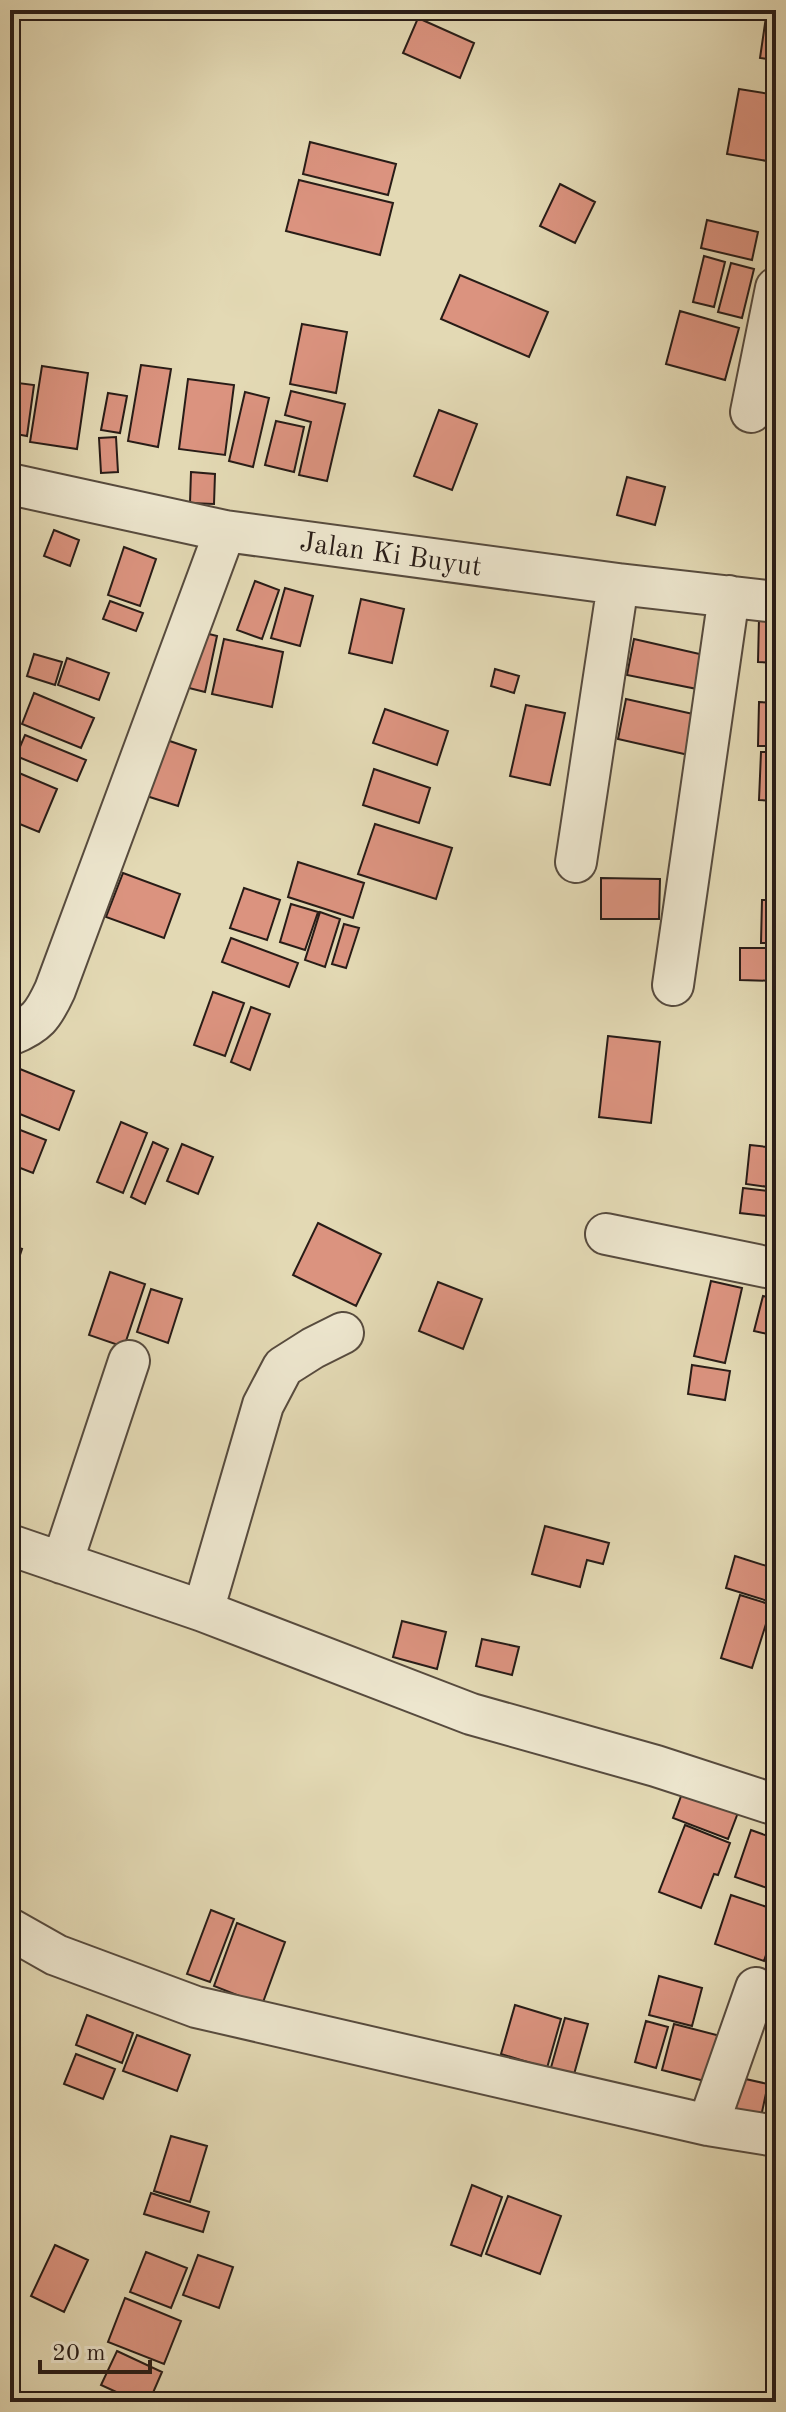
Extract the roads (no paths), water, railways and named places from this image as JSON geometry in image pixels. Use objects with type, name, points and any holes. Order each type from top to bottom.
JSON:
[{"type":"street","points":[[751,412],[776,288]]},
{"type":"street","name":"Jalan Ki Buyut","points":[[10,484],[225,531],[776,602]]},
{"type":"street","points":[[10,1035],[27,1028],[43,1015],[55,990],[225,531]]},
{"type":"street","points":[[576,862],[618,584]]},
{"type":"street","points":[[673,985],[729,596]]},
{"type":"street","points":[[606,1234],[776,1269]]},
{"type":"street","points":[[203,1611],[263,1405],[283,1367],[343,1333]]},
{"type":"street","points":[[62,1563],[129,1361]]},
{"type":"street","points":[[10,1545],[203,1611],[471,1714],[656,1766],[776,1805]]},
{"type":"street","points":[[10,1929],[56,1955],[196,2007],[708,2125],[776,2136]]},
{"type":"street","points":[[708,2125],[756,1988]]}]
